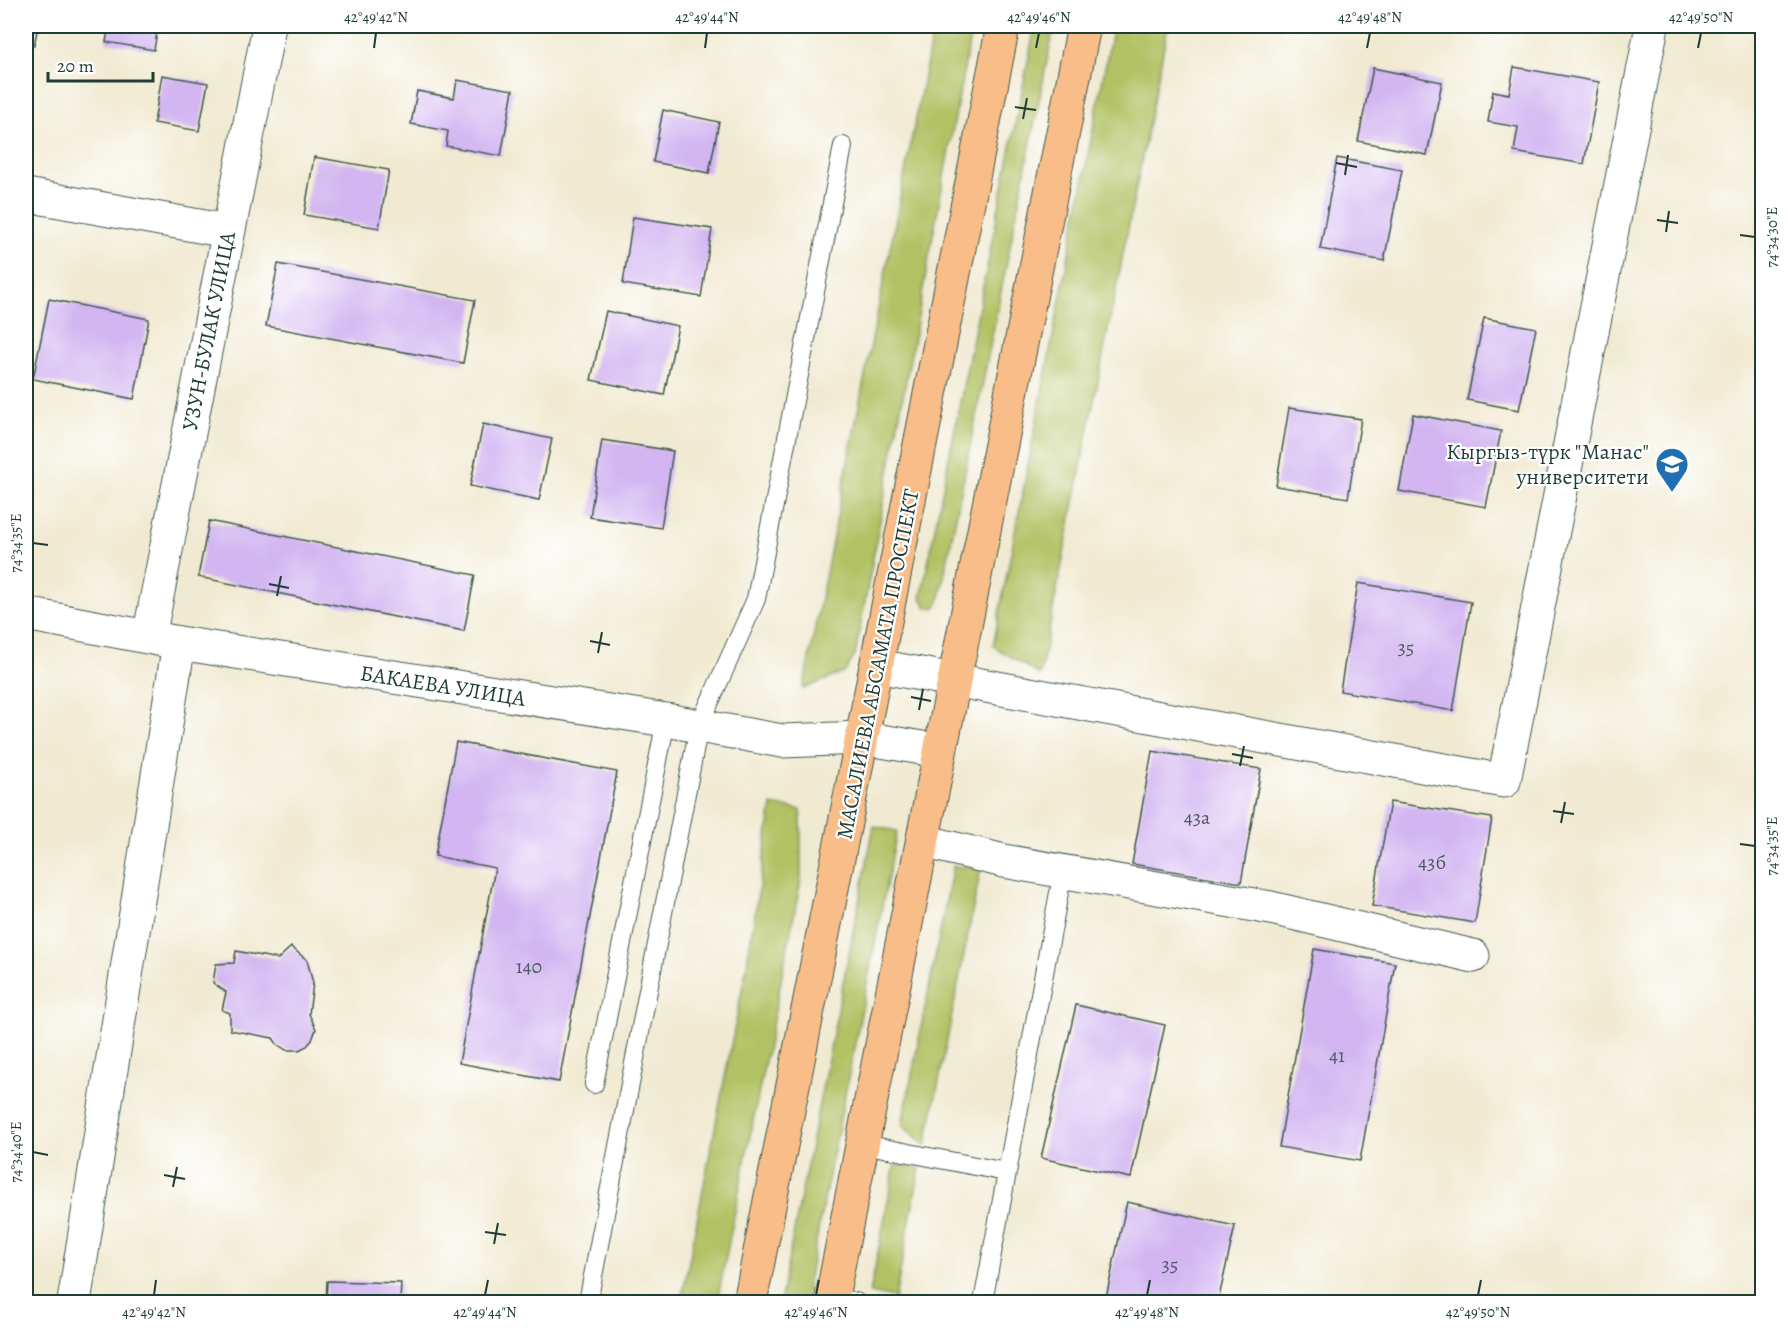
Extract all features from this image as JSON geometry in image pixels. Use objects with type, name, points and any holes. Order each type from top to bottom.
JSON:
[{"type":"main road","name":"МАСАЛИЕВА АБСАМАТА ПРОСПЕКТ","points":[[750,1302],[1003,26]]},
{"type":"main road","points":[[840,1301],[863,1144],[1084,26]]},
{"type":"street","name":"УЗУН-БУЛАК УЛИЦА","points":[[74,1302],[164,640],[227,231],[269,26]]},
{"type":"street","points":[[877,666],[1504,781],[1652,26]]},
{"type":"street","points":[[26,195],[227,231]]},
{"type":"street","name":"БАКАЕВА УЛИЦА","points":[[26,614],[164,640],[666,720],[782,741],[863,738],[940,751]]},
{"type":"street","points":[[923,841],[1004,861],[1271,908],[1473,956]]},
{"type":"lane","points":[[588,1302],[699,726],[756,599],[843,147]]},
{"type":"lane","points":[[594,1084],[666,720]]},
{"type":"lane","points":[[983,1302],[1063,871]]},
{"type":"lane","points":[[863,1144],[1006,1172]]},
{"type":"green space","points":[[934,26],[972,26],[855,655],[845,672],[803,689]]},
{"type":"green space","points":[[1035,26],[1054,26],[939,602],[934,608],[927,608],[921,598]]},
{"type":"green space","points":[[1113,26],[1168,26],[1040,675],[993,646]]},
{"type":"green space","points":[[772,805],[801,810],[801,880],[717,1302],[681,1302],[746,969]]},
{"type":"green space","points":[[874,826],[897,831],[804,1302],[780,1302]]},
{"type":"green space","points":[[953,866],[981,868],[926,1146],[902,1125]]},
{"type":"green space","points":[[895,1164],[920,1168],[895,1298],[870,1293]]},
{"type":"building","points":[[26,26],[38,26],[34,46],[26,45]]},
{"type":"building","points":[[109,26],[158,26],[154,50],[106,42]]},
{"type":"building","points":[[1514,67],[1599,82],[1584,164],[1514,152],[1518,127],[1488,122],[1493,91],[1509,94]]},
{"type":"building","points":[[1373,68],[1442,82],[1427,155],[1358,141]]},
{"type":"building","points":[[162,75],[208,83],[199,131],[154,123]]},
{"type":"building","points":[[457,80],[513,90],[501,156],[446,146],[448,131],[411,124],[417,91],[454,98]]},
{"type":"building","points":[[663,110],[719,122],[709,173],[653,162]]},
{"type":"building","points":[[314,157],[389,170],[379,228],[304,215]]},
{"type":"building","points":[[1337,158],[1402,170],[1384,261],[1320,249]]},
{"type":"building","points":[[633,217],[712,229],[701,297],[623,284]]},
{"type":"building","points":[[278,264],[475,300],[463,363],[266,326]]},
{"type":"building","points":[[49,299],[149,319],[134,399],[33,379]]},
{"type":"building","points":[[606,311],[678,326],[664,395],[591,380]]},
{"type":"building","points":[[1484,318],[1536,328],[1519,410],[1467,400]]},
{"type":"building","points":[[1289,408],[1361,419],[1348,498],[1276,486]]},
{"type":"building","points":[[1413,414],[1501,431],[1486,507],[1399,491]]},
{"type":"building","points":[[483,424],[552,439],[539,500],[470,486]]},
{"type":"building","points":[[602,440],[673,451],[661,528],[590,517]]},
{"type":"building","points":[[209,521],[475,575],[464,631],[198,577]]},
{"type":"building","points":[[1358,583],[1471,602],[1453,711],[1340,691]]},
{"type":"building","points":[[456,742],[617,772],[559,1082],[459,1063],[495,868],[435,856]]},
{"type":"building","points":[[1152,751],[1261,769],[1241,883],[1132,864]]},
{"type":"building","points":[[1390,802],[1492,818],[1475,923],[1372,906]]},
{"type":"building","points":[[26,912],[30,913],[26,928]]},
{"type":"building","points":[[26,940],[32,947],[29,967],[26,968]]},
{"type":"building","points":[[291,947],[307,960],[313,983],[309,1014],[316,1029],[312,1040],[299,1050],[286,1050],[273,1038],[230,1030],[230,1013],[222,1010],[226,992],[213,983],[216,964],[234,963],[236,951],[278,959]]},
{"type":"building","points":[[1314,949],[1395,963],[1360,1161],[1279,1147]]},
{"type":"building","points":[[1076,1005],[1165,1025],[1131,1178],[1041,1158]]},
{"type":"building","points":[[1127,1202],[1235,1226],[1218,1302],[1105,1302]]},
{"type":"building","points":[[327,1281],[401,1283],[400,1302],[326,1302]]},
{"type":"place","name":"Кыргыз-түрк \"Манас\" университети","points":[[1672,493]]}]
